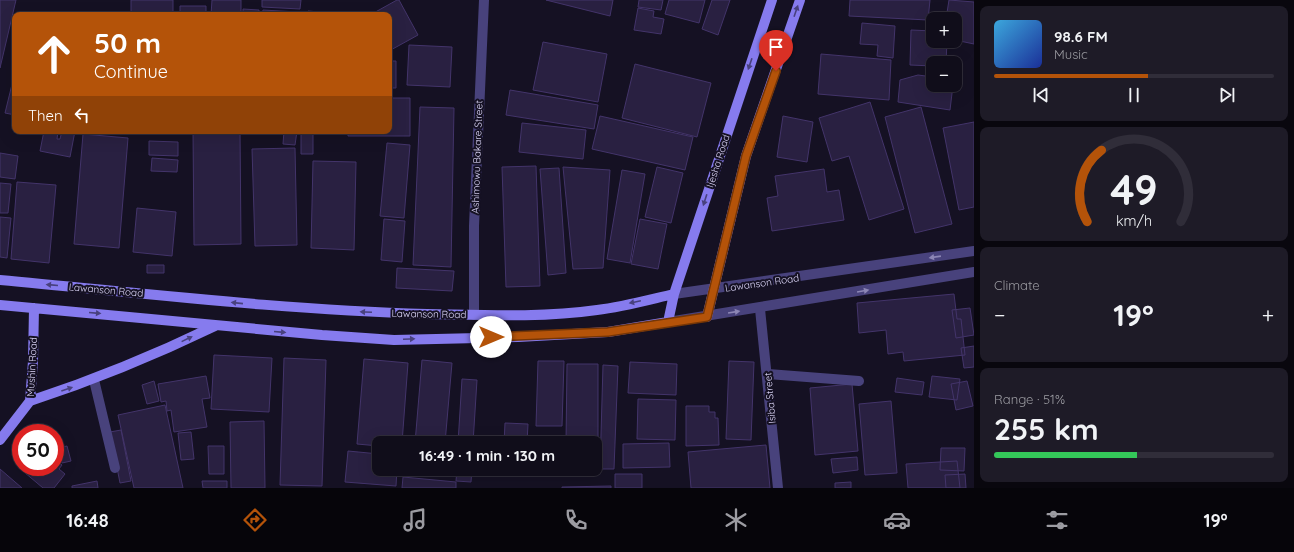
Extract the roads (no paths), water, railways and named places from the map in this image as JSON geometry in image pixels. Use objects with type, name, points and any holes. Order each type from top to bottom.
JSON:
[{"type":"main road","name":"Ijesha Road","points":[[668,322],[674,294],[772,0]]},
{"type":"main road","points":[[707,317],[712,290],[746,156],[800,0]]},
{"type":"main road","name":"Lawanson Road","points":[[0,280],[272,306],[378,312],[474,315],[597,310],[674,294]]},
{"type":"main road","points":[[0,304],[215,326],[394,340],[518,337],[608,332],[668,322]]},
{"type":"main road","name":"Mushin Road","points":[[0,440],[30,401],[34,361],[34,308]]},
{"type":"main road","points":[[30,401],[94,380],[156,354],[215,326]]},
{"type":"street","name":"Ashimowu Bakare Street","points":[[474,315],[474,226],[484,0]]},
{"type":"street","name":"Lawanson Road","points":[[674,294],[712,290],[974,251]]},
{"type":"street","points":[[668,322],[760,309],[974,272]]},
{"type":"street","name":"Isiba Street","points":[[760,309],[768,374],[778,488]]},
{"type":"street","points":[[768,374],[859,381]]},
{"type":"street","points":[[94,380],[115,468]]}]
